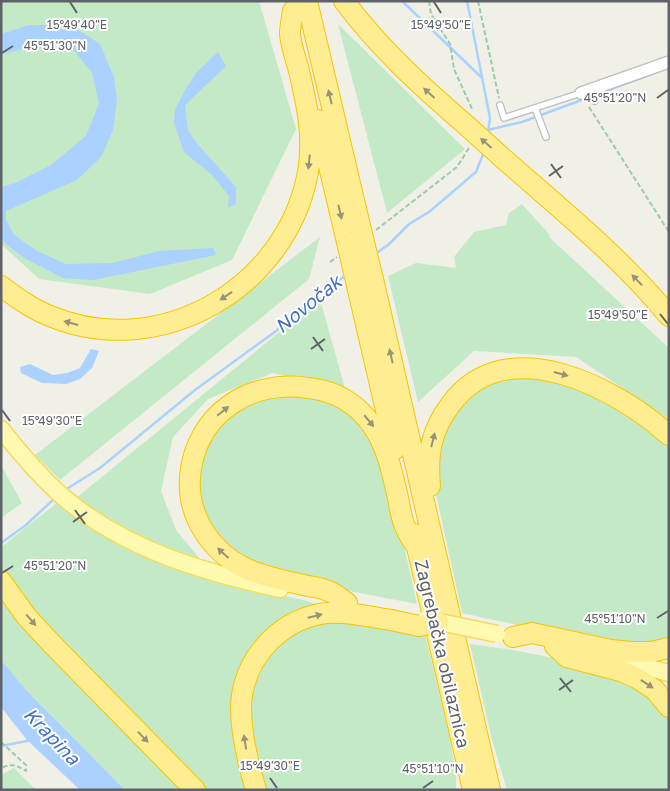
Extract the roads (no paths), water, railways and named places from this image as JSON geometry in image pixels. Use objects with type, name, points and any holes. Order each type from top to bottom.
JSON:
[{"type":"highway","points":[[344,1],[360,22],[399,64],[622,264],[669,316]]},
{"type":"highway","points":[[297,5],[366,284]]},
{"type":"highway","points":[[1,286],[27,305],[50,316],[83,326],[127,330],[154,327],[183,319],[204,310],[228,296],[248,280],[278,245],[292,222],[301,199],[308,172],[310,124],[290,34],[297,5]]},
{"type":"highway","name":"Zagrebačka obilaznica","points":[[366,284],[417,547],[490,790]]},
{"type":"highway","name":"Zagrebačka obilaznica","points":[[366,284],[445,591],[473,790]]},
{"type":"highway","points":[[445,591],[448,567],[430,486],[428,464],[435,429],[444,412],[456,397],[470,385],[497,372],[515,369],[550,371],[579,379],[604,390],[638,411],[669,435]]},
{"type":"highway","points":[[347,603],[329,591],[260,575],[240,566],[226,557],[214,545],[201,527],[192,506],[190,485],[192,461],[206,427],[219,414],[247,395],[268,389],[295,386],[328,391],[344,398],[360,411],[378,433],[393,476],[403,522],[417,547]]},
{"type":"highway","points":[[1,581],[26,616],[194,790]]},
{"type":"highway","points":[[256,790],[244,736],[242,696],[246,678],[261,650],[273,636],[288,625],[305,618],[326,613],[345,612],[390,616],[419,626],[438,622]]},
{"type":"highway","points":[[505,636],[532,633],[611,650],[632,652],[650,652],[669,648]]},
{"type":"highway","points":[[555,646],[567,657],[621,671],[637,678],[655,690],[669,707]]},
{"type":"highway","points":[[461,790],[458,758],[444,700],[457,683],[480,704],[495,773],[501,790]]},
{"type":"main road","points":[[1,429],[20,454],[44,479],[83,513],[122,536],[167,558],[220,575],[347,603],[390,616]]},
{"type":"main road","points":[[438,622],[637,664],[669,673]]},
{"type":"street","points":[[586,91],[669,62]]},
{"type":"lane","points":[[500,105],[504,118],[586,91],[595,101]]},
{"type":"lane","points":[[536,109],[546,137]]},
{"type":"water","points":[[29,25],[54,25],[77,29],[100,44],[114,77],[117,101],[113,130],[101,157],[77,180],[6,211],[6,219],[14,235],[37,251],[66,264],[113,263],[159,251],[213,248],[216,255],[93,280],[63,278],[24,258],[5,243],[1,238],[1,187],[15,183],[51,165],[86,136],[99,103],[92,73],[71,47],[30,48],[1,54],[1,34]]},
{"type":"water","points":[[218,52],[226,66],[185,105],[188,131],[236,187],[236,204],[228,208],[229,196],[212,175],[184,152],[174,123],[175,110],[185,90],[196,73]]},
{"type":"water","points":[[91,349],[99,351],[92,368],[80,379],[66,384],[42,383],[21,373],[20,367],[30,364],[53,375],[67,373],[80,368]]},
{"type":"water","name":"Krapina","points":[[1,660],[26,690],[125,790],[80,790],[27,740],[1,707]]},
{"type":"waterway","points":[[402,1],[482,78]]},
{"type":"waterway","name":"Novočak","points":[[467,1],[490,118],[488,132]]},
{"type":"waterway","points":[[488,130],[522,122],[649,75]]},
{"type":"waterway","name":"Novočak","points":[[375,254],[388,245],[409,224],[429,212],[476,172],[484,152]]},
{"type":"waterway","name":"Novočak","points":[[65,490],[100,468],[195,390],[276,331],[322,291],[347,275]]},
{"type":"waterway","name":"Novočak","points":[[1,543],[26,525],[55,498]]},
{"type":"waterway","name":"Krapina","points":[[1,746],[32,740]]}]
